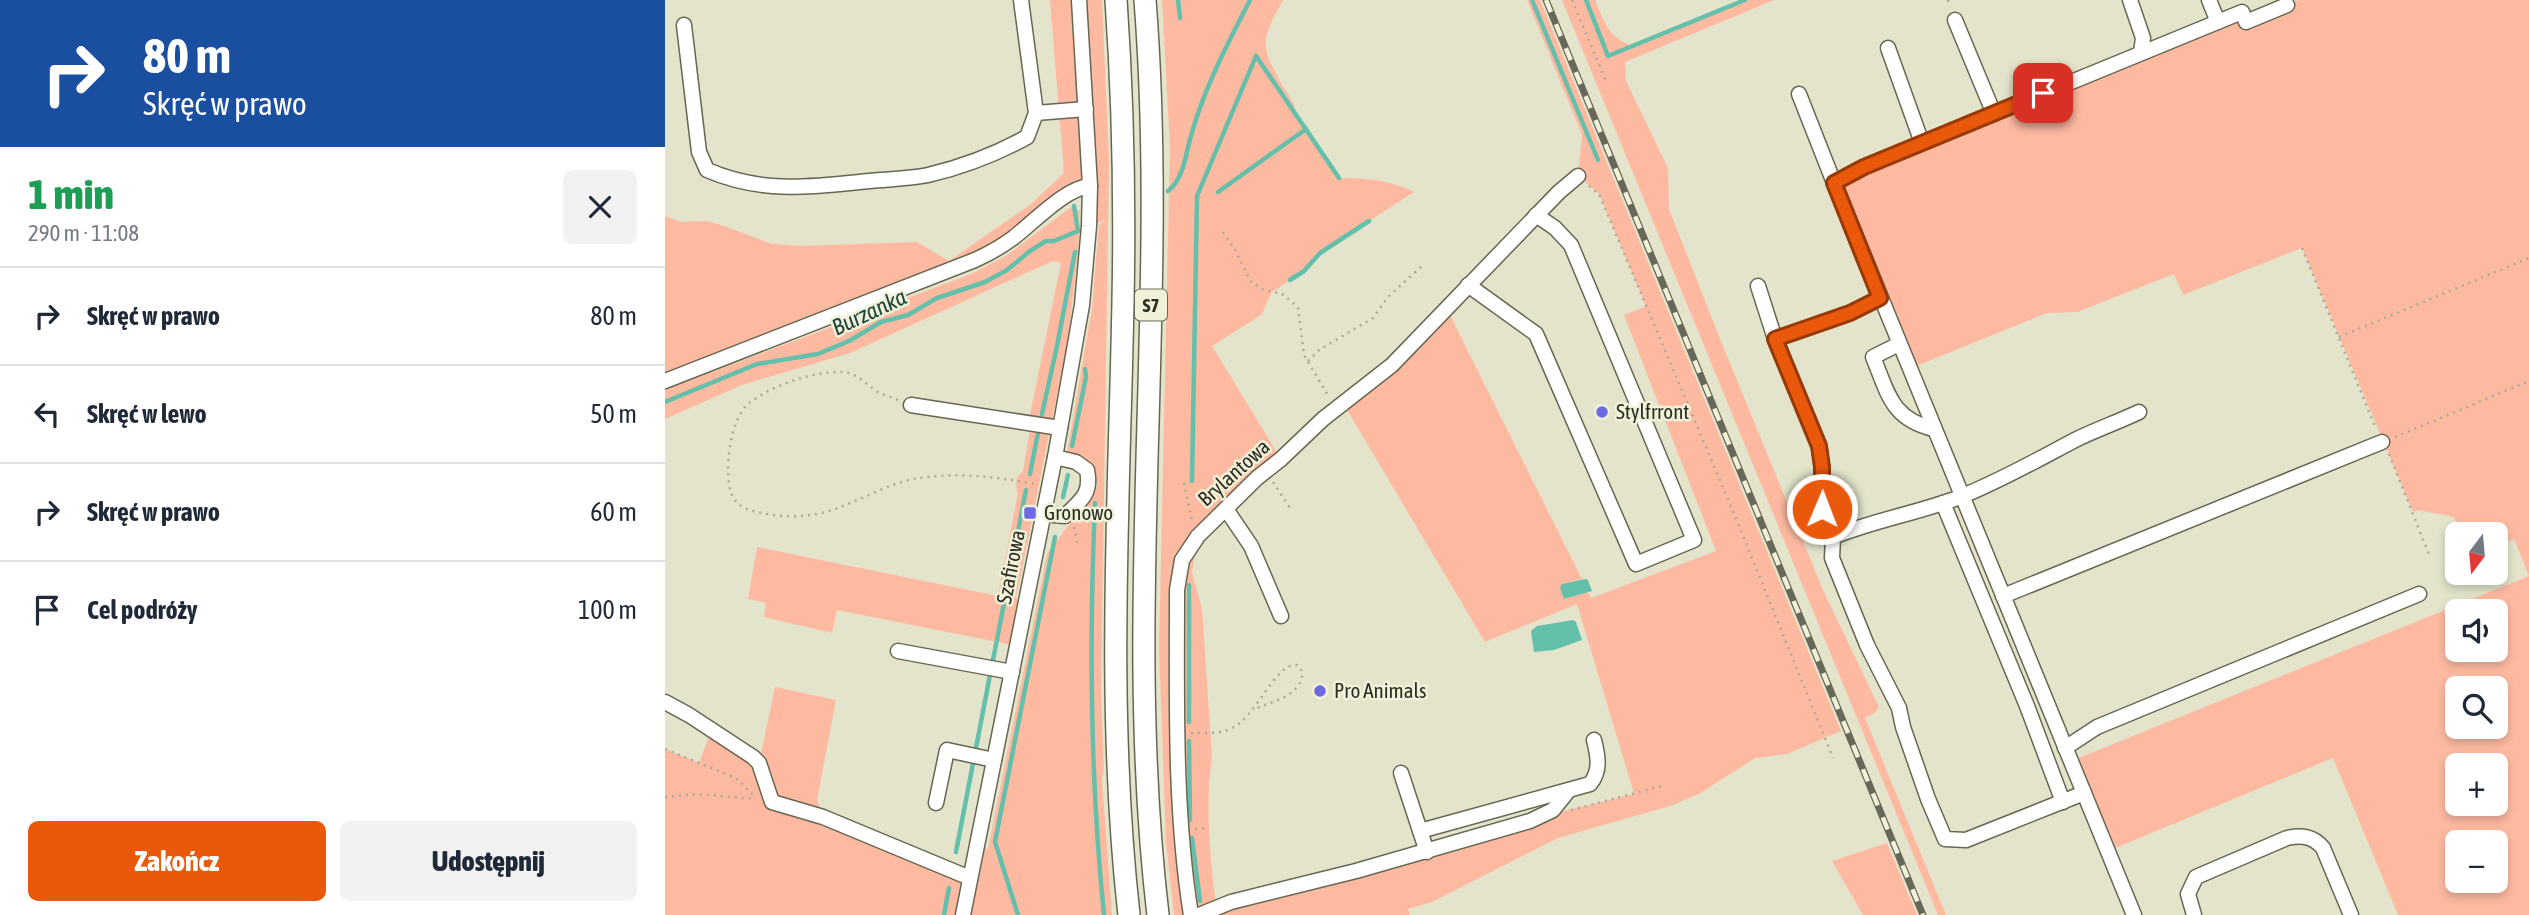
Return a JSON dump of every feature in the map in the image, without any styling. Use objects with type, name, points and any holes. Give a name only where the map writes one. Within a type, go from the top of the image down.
[{"type":"highway","name":"S7","points":[[1116,0],[1124,211],[1115,610],[1115,735],[1122,853],[1129,915]]},
{"type":"highway","name":"S7","points":[[1145,0],[1151,128],[1152,240],[1144,733],[1151,852],[1158,915]]},
{"type":"street","points":[[684,25],[699,152],[706,170],[733,181],[776,187],[821,186],[926,176],[998,153],[1027,137],[1036,113],[1021,0]]},
{"type":"street","name":"Szafirowa","points":[[963,915],[1055,457],[1082,305],[1090,186],[1079,0]]},
{"type":"street","points":[[2130,0],[2143,38],[2141,53]]},
{"type":"street","points":[[2209,0],[2218,22]]},
{"type":"street","points":[[1834,183],[1864,167],[2242,12],[2246,22],[2287,5]]},
{"type":"street","points":[[1955,20],[1993,114]]},
{"type":"street","points":[[1888,48],[1922,143]]},
{"type":"street","points":[[1799,94],[2134,915]]},
{"type":"street","points":[[1036,113],[1086,110]]},
{"type":"street","name":"Brylantowa","points":[[1191,915],[1180,830],[1177,733],[1178,580],[1185,553],[1198,536],[1264,472],[1336,408],[1392,365],[1536,215],[1578,176]]},
{"type":"street","points":[[665,381],[975,260],[1011,239],[1066,195],[1077,188],[1090,186]]},
{"type":"street","points":[[1468,285],[1536,334],[1636,564],[1694,540],[1570,246],[1555,228],[1536,215]]},
{"type":"street","points":[[1758,286],[1775,339],[1819,446],[1823,480],[1822,509],[1833,537],[1832,558],[1872,655],[1899,708],[1928,799],[1945,839],[1966,840],[2084,793]]},
{"type":"street","points":[[1775,339],[1850,313],[1880,298]]},
{"type":"street","points":[[1899,344],[1873,357],[1897,412],[1911,422],[1934,429]]},
{"type":"street","points":[[911,405],[1060,428]]},
{"type":"street","points":[[1833,537],[1859,526],[1902,516],[1961,496],[2001,479],[2078,438],[2139,412]]},
{"type":"street","points":[[2003,596],[2382,442]]},
{"type":"street","points":[[1043,514],[1065,516],[1087,492],[1090,484],[1087,470],[1076,462],[1055,457]]},
{"type":"street","points":[[1943,503],[2027,706],[2063,802]]},
{"type":"street","points":[[1226,509],[1251,545],[1282,616]]},
{"type":"street","points":[[2065,748],[2109,722],[2419,594]]},
{"type":"street","points":[[898,650],[1012,672]]},
{"type":"street","points":[[665,702],[689,715],[759,763],[772,802],[823,817],[971,878]]},
{"type":"street","points":[[1420,831],[1590,784],[1595,778],[1598,756],[1594,740]]},
{"type":"street","points":[[936,803],[947,750],[994,760]]},
{"type":"street","points":[[1401,773],[1426,852]]},
{"type":"street","points":[[1199,915],[1231,902],[1426,852],[1543,816],[1559,805],[1569,790]]},
{"type":"street","points":[[2194,915],[2188,894],[2196,877],[2287,838],[2302,836],[2317,841],[2323,848],[2351,915]]},
{"type":"path","points":[[1572,0],[1606,80]]},
{"type":"path","points":[[1578,176],[1599,194],[1735,516],[1833,758]]},
{"type":"path","points":[[1223,232],[1251,282],[1262,289],[1282,294],[1294,302],[1299,314],[1304,355],[1336,408]]},
{"type":"path","points":[[2302,248],[2430,557]]},
{"type":"path","points":[[2339,337],[2529,257]]},
{"type":"path","points":[[1307,361],[1319,350],[1373,318],[1388,297],[1422,265]]},
{"type":"path","points":[[911,405],[880,393],[857,375],[844,372],[819,374],[786,383],[748,404],[742,411],[729,452],[728,484],[733,496],[738,504],[747,509],[783,516],[834,510],[895,484],[938,476],[963,474],[1049,487]]},
{"type":"path","points":[[2382,442],[2529,381]]},
{"type":"path","points":[[1264,472],[1292,512]]},
{"type":"path","points":[[1184,483],[1198,536]]},
{"type":"path","points":[[1065,516],[1076,530],[1079,546]]},
{"type":"path","points":[[1177,733],[1225,731],[1242,722],[1280,671],[1290,665],[1300,668],[1302,679],[1293,693],[1253,710]]},
{"type":"path","points":[[665,749],[736,778],[756,799]]},
{"type":"path","points":[[1543,816],[1662,786]]},
{"type":"path","points":[[665,797],[697,794],[772,802]]},
{"type":"shaded area","points":[[1050,0],[1102,0],[1109,162],[1101,692],[1104,768],[1102,780],[1112,915],[665,915],[665,749],[699,763],[711,731],[759,763],[775,687],[836,700],[817,800],[823,817],[970,878],[977,847],[988,849],[1047,554],[1097,487],[1095,473],[1090,464],[1067,452],[1092,308],[1099,225],[1106,220],[1089,226],[1090,186],[1011,239],[665,381],[665,216],[681,222],[707,221],[772,244],[800,246],[917,242],[949,261],[1031,204],[1064,173]]},
{"type":"shaded area","points":[[1162,0],[1283,0],[1267,34],[1267,52],[1297,116],[1339,178],[1377,180],[1414,192],[1320,253],[1304,271],[1272,292],[1261,315],[1212,346],[1281,459],[1198,536],[1192,572],[1202,609],[1212,756],[1209,831],[1216,906],[1543,816],[1634,794],[1577,604],[1485,642],[1343,403],[1446,307],[1582,579],[1562,584],[1564,599],[1588,592],[1591,598],[1716,551],[1624,315],[1646,306],[1599,194],[1578,176],[1582,135],[1527,0],[1540,0],[1841,731],[1787,754],[1755,758],[1699,794],[1670,806],[1558,838],[1432,902],[1408,909],[1410,915],[1174,915],[1166,842],[1159,649],[1170,148]]},
{"type":"shaded area","points":[[1562,0],[1595,0],[1612,33],[1632,46],[1745,0],[1774,0],[1625,62],[1626,81],[1668,168],[1669,209],[1721,341],[1823,590],[1879,707],[1875,713],[1865,718],[1946,915],[1938,915]]},
{"type":"shaded area","points":[[2299,0],[2529,0],[2529,576],[2514,539],[2508,541],[2508,522],[2456,522],[2454,517],[2418,510],[2413,512],[2302,248],[2183,295],[2174,274],[2077,312],[2047,313],[1909,369],[1834,183],[2242,12],[2246,22]]},
{"type":"shaded area","points":[[1071,207],[1080,211],[1068,340],[1016,599],[1026,602],[1017,646],[837,610],[832,633],[764,617],[766,603],[748,599],[757,547],[998,596],[1018,493],[1016,481],[1023,471],[1030,430],[1027,429],[1061,263],[1053,261],[850,353],[742,385],[665,419],[665,390],[971,274],[1006,256]]},
{"type":"shaded area","points":[[2529,576],[2529,915],[2398,915],[2333,758],[2108,851],[2071,761],[2445,610],[2445,662],[2508,662],[2508,599],[2472,599]]},
{"type":"shaded area","points":[[1887,843],[1917,915],[1863,915],[1832,861]]},
{"type":"water","points":[[1585,579],[1592,591],[1564,599],[1560,588],[1562,584]]},
{"type":"water","points":[[1573,620],[1582,640],[1554,650],[1534,652],[1531,631],[1537,626]]},
{"type":"waterway","points":[[1178,0],[1180,18]]},
{"type":"waterway","name":"Burzanka","points":[[1168,191],[1180,175],[1194,124],[1208,88],[1250,0]]},
{"type":"waterway","points":[[1532,0],[1598,160]]},
{"type":"waterway","points":[[1586,0],[1608,56],[1745,0]]},
{"type":"waterway","points":[[1256,56],[1339,178]]},
{"type":"waterway","points":[[1192,481],[1197,196],[1256,56]]},
{"type":"waterway","points":[[1218,192],[1306,129]]},
{"type":"waterway","name":"Burzanka","points":[[665,402],[757,364],[818,354],[849,341],[881,322],[908,315],[937,298],[985,282],[1007,270],[1046,241],[1054,241],[1078,231],[1074,206]]},
{"type":"waterway","points":[[1290,280],[1304,271],[1320,253],[1369,221]]},
{"type":"waterway","points":[[1042,414],[1075,252]]},
{"type":"waterway","points":[[1072,446],[1086,377],[1085,369]]},
{"type":"waterway","points":[[1030,474],[1038,433]]},
{"type":"waterway","points":[[1063,497],[1068,475]]},
{"type":"waterway","points":[[993,660],[1026,490]]},
{"type":"waterway","points":[[1095,503],[1092,709],[1104,915]]},
{"type":"waterway","points":[[1018,915],[995,842],[1055,537]]},
{"type":"waterway","points":[[1189,585],[1189,722]]},
{"type":"waterway","points":[[956,852],[990,675]]},
{"type":"waterway","points":[[1189,741],[1190,820]]},
{"type":"waterway","points":[[1192,838],[1200,901]]},
{"type":"waterway","points":[[944,915],[949,888]]},
{"type":"railway","points":[[1546,0],[1923,915]]},
{"type":"place","name":"Stylfrront","points":[[1602,412]]},
{"type":"place","name":"Gronowo","points":[[1030,513]]},
{"type":"place","name":"Pro Animals","points":[[1320,691]]},
{"type":"route","points":[[1822,509],[1819,446],[1775,339],[1850,313],[1880,298],[1834,183],[1864,167],[2043,93]]}]
